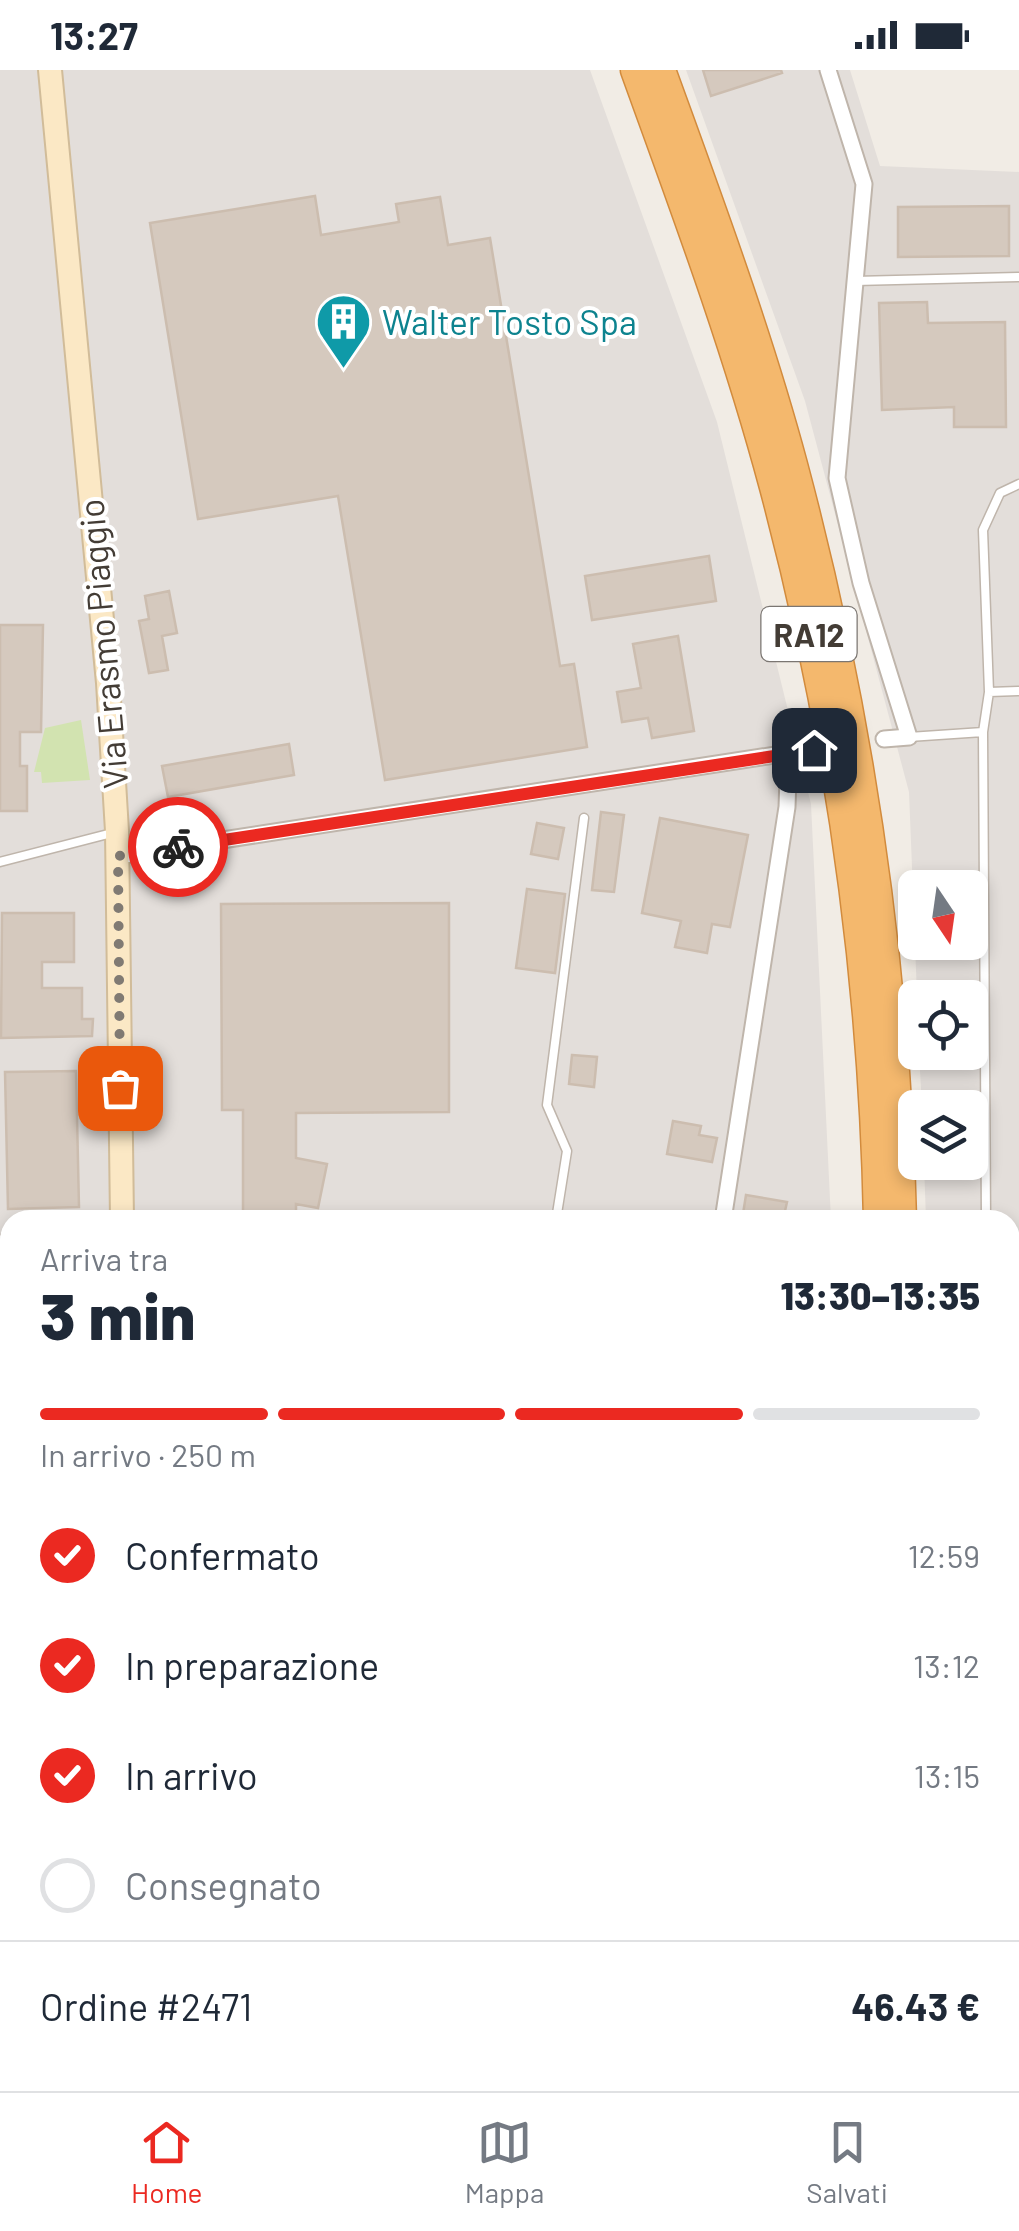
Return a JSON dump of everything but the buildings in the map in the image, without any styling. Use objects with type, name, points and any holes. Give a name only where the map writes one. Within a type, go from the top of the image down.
[{"type":"highway","name":"RA12","points":[[636,70],[739,368],[803,606],[849,850],[874,1100],[878,1210]]},
{"type":"highway","name":"RA12","points":[[662,70],[773,396],[830,620],[871,838],[883,928],[898,1095],[902,1210]]},
{"type":"street","name":"Via Erasmo Piaggio","points":[[50,70],[108,683],[118,856],[122,1210]]},
{"type":"street","points":[[828,70],[864,184],[837,478],[861,583],[909,737],[884,740]]},
{"type":"street","points":[[118,856],[814,750]]},
{"type":"street","points":[[725,1210],[787,808],[788,778],[783,754]]},
{"type":"lane","points":[[855,281],[1019,277]]},
{"type":"lane","points":[[986,1210],[984,732],[989,692],[983,530],[1000,494],[1019,484]]},
{"type":"lane","points":[[989,692],[1019,692]]},
{"type":"lane","points":[[909,737],[984,732]]},
{"type":"lane","points":[[558,1210],[567,1150],[548,1106],[584,818]]},
{"type":"lane","points":[[0,862],[117,831]]},
{"type":"shaded area","points":[[0,70],[590,70],[717,422],[811,804],[831,1210],[0,1210]]},
{"type":"shaded area","points":[[686,70],[850,70],[880,166],[1019,172],[1019,1210],[926,1210],[925,1180],[988,1180],[988,1090],[921,1090],[920,1070],[988,1070],[988,980],[916,980],[916,960],[988,960],[988,870],[912,870],[909,792],[805,401]]},
{"type":"green space","points":[[81,720],[90,780],[42,783],[41,772],[34,772],[45,728]]},
{"type":"way so far","points":[[120,1088],[118,856],[178,847]]},
{"type":"place","name":"Walter Tosto Spa","points":[[343,370]]},
{"type":"route","points":[[178,847],[814,750]]}]
